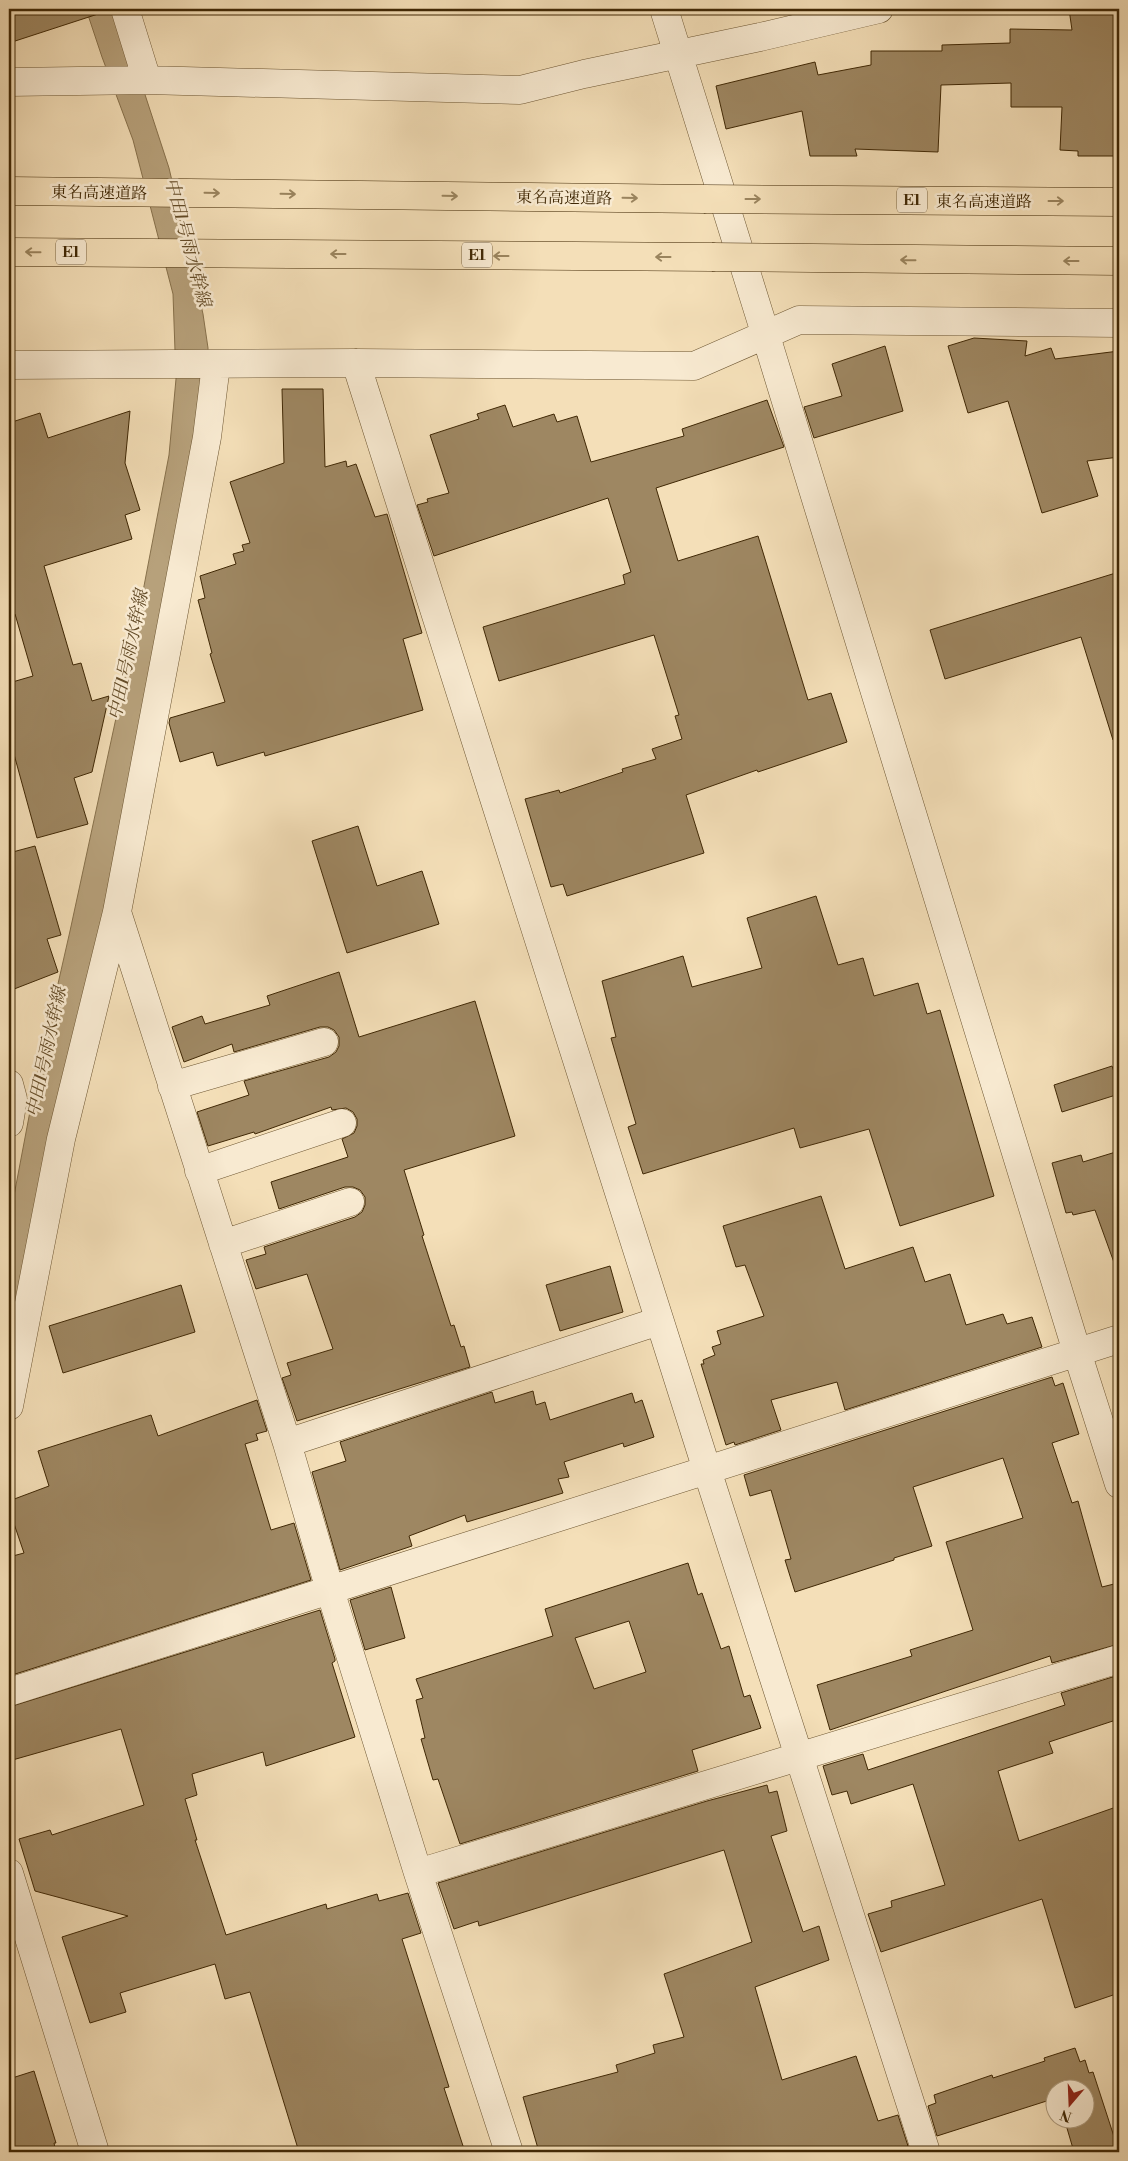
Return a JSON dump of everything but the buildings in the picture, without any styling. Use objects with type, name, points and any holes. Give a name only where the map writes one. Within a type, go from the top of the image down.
[{"type":"highway","name":"東名高速道路","points":[[9,191],[1119,202]]},
{"type":"highway","name":"E1","points":[[9,252],[1119,262]]},
{"type":"street","points":[[125,9],[146,80]]},
{"type":"street","points":[[664,9],[1119,1484]]},
{"type":"street","points":[[9,82],[146,80],[520,90],[584,74],[760,37],[843,12],[879,9]]},
{"type":"street","points":[[9,365],[214,365],[356,362],[694,366],[766,336],[798,320],[1119,323]]},
{"type":"street","points":[[356,362],[707,1470],[926,2152]]},
{"type":"street","points":[[9,1406],[61,1139],[117,912],[207,437],[214,365]]},
{"type":"street","points":[[117,912],[287,1444],[330,1590],[418,1873],[508,2152]]},
{"type":"street","points":[[172,1086],[324,1042]]},
{"type":"street","points":[[9,1084],[13,1099],[9,1123]]},
{"type":"street","points":[[199,1170],[342,1123]]},
{"type":"street","points":[[223,1244],[350,1202]]},
{"type":"street","points":[[287,1444],[660,1321]]},
{"type":"street","points":[[9,1692],[1119,1338]]},
{"type":"street","points":[[418,1873],[1119,1659]]},
{"type":"street","points":[[9,1874],[95,2152]]},
{"type":"water","name":"中田1号雨水幹線","points":[[86,9],[117,9],[169,168],[203,314],[208,348],[208,380],[168,615],[9,1365],[9,1222],[35,1085],[140,607],[169,455],[176,379],[173,294],[133,140]]}]
